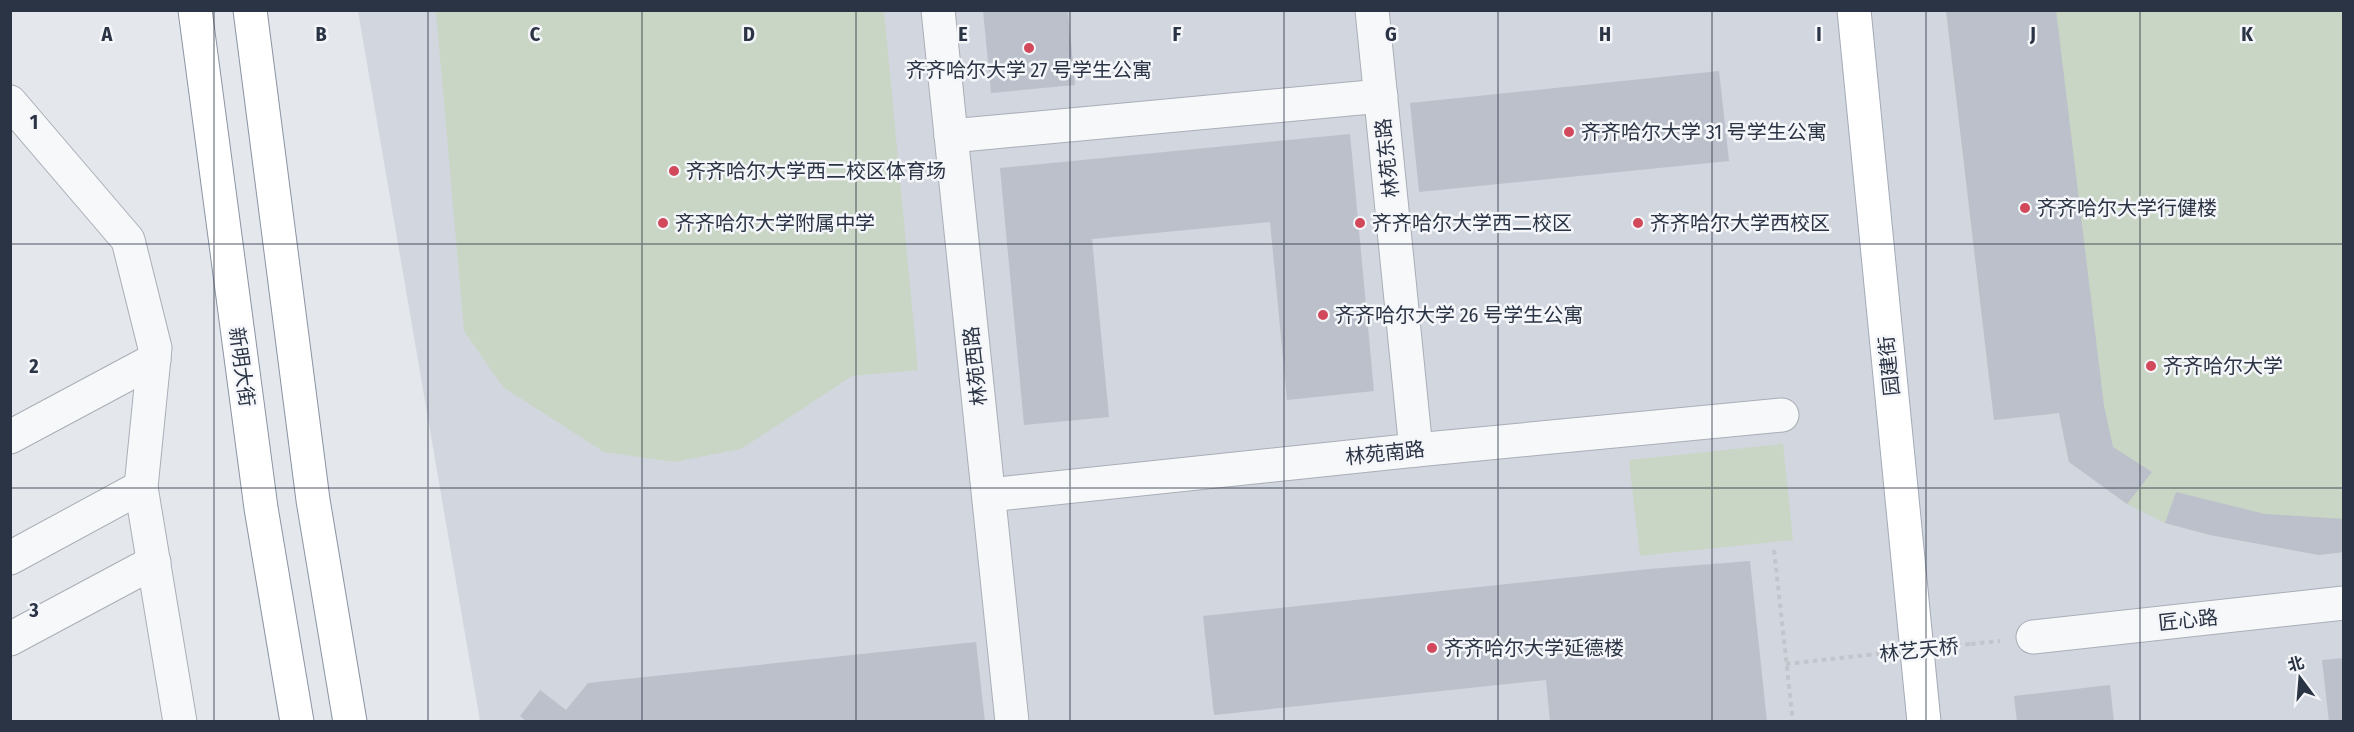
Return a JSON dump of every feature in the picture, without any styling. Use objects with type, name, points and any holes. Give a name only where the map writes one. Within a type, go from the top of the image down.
[{"type":"main road","name":"新明大街","points":[[195,10],[261,508],[297,722]]},
{"type":"main road","points":[[250,10],[313,500],[350,722]]},
{"type":"main road","name":"园建街","points":[[1854,10],[1924,722]]},
{"type":"street","name":"林苑西路","points":[[938,10],[1012,722]]},
{"type":"street","name":"林苑东路","points":[[1372,10],[1416,450]]},
{"type":"street","points":[[951,136],[1381,96]]},
{"type":"street","points":[[10,102],[128,240],[155,348],[141,487],[180,722]]},
{"type":"street","points":[[10,437],[153,360]]},
{"type":"street","name":"林苑南路","points":[[988,495],[1416,450],[1782,415]]},
{"type":"street","points":[[10,558],[141,487]]},
{"type":"street","points":[[10,639],[153,562]]},
{"type":"street","name":"匠心路","points":[[2032,637],[2343,603]]},
{"type":"path","points":[[1774,550],[1793,722]]},
{"type":"path","name":"林艺天桥","points":[[1786,664],[1971,644]]},
{"type":"shaded area","name":"齐齐哈尔大学西校区","points":[[358,11],[2343,11],[2343,721],[480,721]]},
{"type":"green space","name":"齐齐哈尔大学西二校区体育场","points":[[436,11],[884,11],[918,370],[852,376],[741,449],[674,462],[604,452],[503,387],[464,331]]},
{"type":"green space","name":"齐齐哈尔大学","points":[[1946,11],[2343,11],[2343,552],[2319,555],[2210,535],[2165,523],[2127,504],[2069,462],[2059,413],[1994,420]]},
{"type":"green space","points":[[1783,444],[1793,540],[1640,556],[1629,460]]},
{"type":"building","name":"齐齐哈尔大学 27 号学生公寓","points":[[983,10],[1068,10],[1075,85],[991,93]]},
{"type":"building","name":"齐齐哈尔大学行健楼","points":[[1946,10],[2056,10],[2104,406],[2113,447],[2152,472],[2127,504],[2069,462],[2059,413],[1994,420]]},
{"type":"building","name":"齐齐哈尔大学 31 号学生公寓","points":[[1719,71],[1729,161],[1419,192],[1410,103]]},
{"type":"building","name":"齐齐哈尔大学 26 号学生公寓","points":[[1350,134],[1374,391],[1287,400],[1270,222],[1092,239],[1109,417],[1024,425],[1000,168]]},
{"type":"building","points":[[2176,492],[2265,514],[2344,519],[2344,552],[2319,555],[2210,535],[2165,523]]},
{"type":"building","name":"齐齐哈尔大学延德楼","points":[[1750,561],[1767,722],[1550,722],[1546,680],[1214,715],[1203,616],[1649,569]]},
{"type":"building","points":[[976,642],[985,722],[527,722],[520,716],[540,690],[566,710],[588,683]]},
{"type":"building","points":[[2344,658],[2344,722],[2329,722],[2322,660]]},
{"type":"building","points":[[2110,685],[2114,722],[2017,722],[2014,696]]},
{"type":"place","name":"齐齐哈尔大学 27 号学生公寓","points":[[1029,48]]},
{"type":"place","name":"齐齐哈尔大学 31 号学生公寓","points":[[1569,132]]},
{"type":"place","name":"齐齐哈尔大学西二校区体育场","points":[[674,171]]},
{"type":"place","name":"齐齐哈尔大学行健楼","points":[[2025,208]]},
{"type":"place","name":"齐齐哈尔大学附属中学","points":[[663,223]]},
{"type":"place","name":"齐齐哈尔大学西二校区","points":[[1360,223]]},
{"type":"place","name":"齐齐哈尔大学西校区","points":[[1638,223]]},
{"type":"place","name":"齐齐哈尔大学 26 号学生公寓","points":[[1323,315]]},
{"type":"place","name":"齐齐哈尔大学","points":[[2151,366]]},
{"type":"place","name":"齐齐哈尔大学延德楼","points":[[1432,648]]}]
